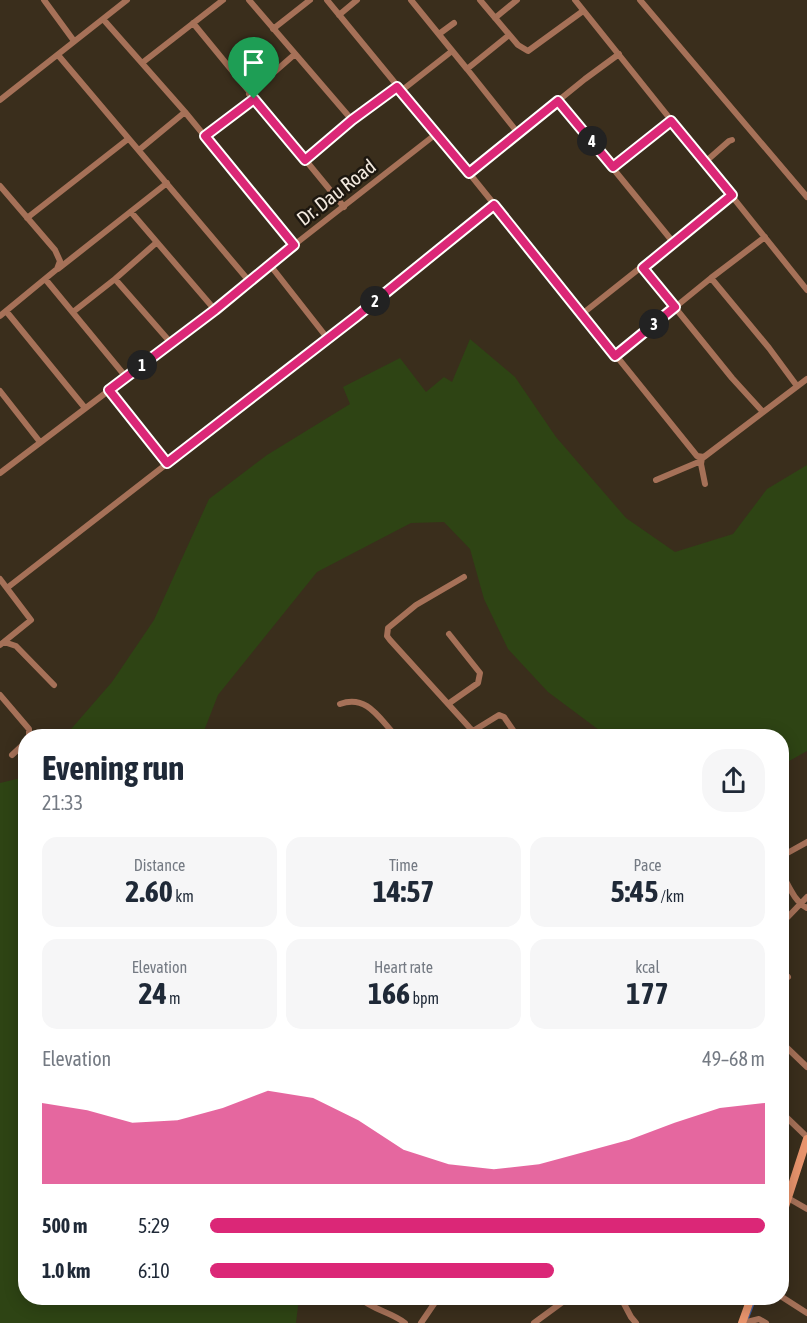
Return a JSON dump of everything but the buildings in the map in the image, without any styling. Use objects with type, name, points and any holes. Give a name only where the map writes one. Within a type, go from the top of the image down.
[{"type":"main road","points":[[789,1194],[807,1138]]},
{"type":"main road","points":[[743,1323],[749,1305]]},
{"type":"street","points":[[44,0],[74,41]]},
{"type":"street","points":[[1,96],[58,55],[127,0]]},
{"type":"street","points":[[142,63],[223,0]]},
{"type":"street","points":[[249,0],[352,120]]},
{"type":"street","points":[[273,29],[310,0]]},
{"type":"street","points":[[327,0],[615,356],[697,456],[702,459]]},
{"type":"street","points":[[339,15],[357,0]]},
{"type":"street","points":[[411,0],[518,133]]},
{"type":"street","points":[[480,0],[524,50],[531,50],[584,11]]},
{"type":"street","points":[[495,18],[517,0]]},
{"type":"street","points":[[574,0],[807,290]]},
{"type":"street","points":[[640,0],[807,197]]},
{"type":"street","points":[[103,19],[185,112],[294,245]]},
{"type":"street","points":[[193,23],[344,207]]},
{"type":"street","points":[[439,34],[454,23]]},
{"type":"street","points":[[467,69],[509,35]]},
{"type":"street","points":[[305,160],[352,120],[452,51]]},
{"type":"street","points":[[205,136],[252,96],[294,54]]},
{"type":"street","points":[[469,173],[619,54]]},
{"type":"street","points":[[58,55],[249,281]]},
{"type":"street","points":[[558,101],[673,242]]},
{"type":"street","points":[[139,150],[185,112]]},
{"type":"street","points":[[613,167],[671,121]]},
{"type":"street","name":"Dr. Dau Road","points":[[0,473],[215,310],[436,134]]},
{"type":"street","points":[[27,218],[128,139]]},
{"type":"street","points":[[704,163],[732,140]]},
{"type":"street","points":[[85,408],[3,313],[166,183]]},
{"type":"street","points":[[0,186],[58,255],[60,261],[57,270]]},
{"type":"street","points":[[582,314],[643,268],[732,195]]},
{"type":"street","points":[[7,588],[328,339],[494,205]]},
{"type":"street","points":[[131,213],[215,310]]},
{"type":"street","points":[[615,356],[765,237]]},
{"type":"street","points":[[73,312],[156,243]]},
{"type":"street","points":[[270,265],[328,339]]},
{"type":"street","points":[[643,268],[732,378],[763,412]]},
{"type":"street","points":[[711,278],[797,386]]},
{"type":"street","points":[[115,279],[171,343]]},
{"type":"street","points":[[46,280],[126,377]]},
{"type":"street","points":[[656,480],[702,459],[807,379]]},
{"type":"street","points":[[109,390],[167,463]]},
{"type":"street","points":[[0,391],[3,401],[40,442]]},
{"type":"street","points":[[702,459],[705,484]]},
{"type":"street","points":[[464,577],[416,605],[387,631],[390,640],[469,729]]},
{"type":"street","points":[[0,579],[31,620],[2,644]]},
{"type":"street","points":[[448,704],[478,683],[480,678],[480,673],[449,634]]},
{"type":"street","points":[[2,644],[16,646],[54,685]]},
{"type":"street","points":[[0,695],[29,729]]},
{"type":"street","points":[[340,704],[352,702],[365,704],[387,729]]},
{"type":"street","points":[[480,729],[499,715],[504,717],[512,729]]},
{"type":"street","points":[[12,755],[18,749]]},
{"type":"street","points":[[789,852],[807,842]]},
{"type":"street","points":[[789,887],[804,906]]},
{"type":"street","points":[[789,918],[804,906],[807,897]]},
{"type":"street","points":[[789,1050],[807,1067]]},
{"type":"street","points":[[789,1120],[807,1138]]},
{"type":"street","points":[[789,1198],[807,1209]]},
{"type":"street","points":[[789,1301],[807,1313]]},
{"type":"street","points":[[370,1305],[405,1323]]},
{"type":"street","points":[[421,1323],[433,1305]]},
{"type":"street","points":[[534,1323],[558,1305]]},
{"type":"street","points":[[624,1305],[636,1323]]},
{"type":"street","points":[[743,1323],[759,1319],[766,1323]]},
{"type":"green space","points":[[470,339],[515,377],[556,437],[626,518],[675,552],[733,534],[767,489],[807,465],[807,751],[789,761],[789,729],[598,729],[548,692],[508,649],[484,599],[470,549],[444,522],[411,523],[317,572],[218,695],[205,729],[71,729],[112,682],[154,620],[209,499],[267,455],[350,404],[343,387],[400,358],[426,392],[444,377],[452,382]]},
{"type":"green space","points":[[18,779],[18,1305],[298,1305],[296,1323],[0,1323],[0,783]]},
{"type":"waterway","points":[[748,1319],[753,1305]]},
{"type":"route","points":[[397,87],[469,173],[558,101],[613,167],[671,121],[732,195],[643,268],[675,307],[615,356],[494,205],[357,316],[167,463],[109,390],[215,310],[294,245],[205,136],[254,99],[305,160],[352,120],[397,87]]}]
